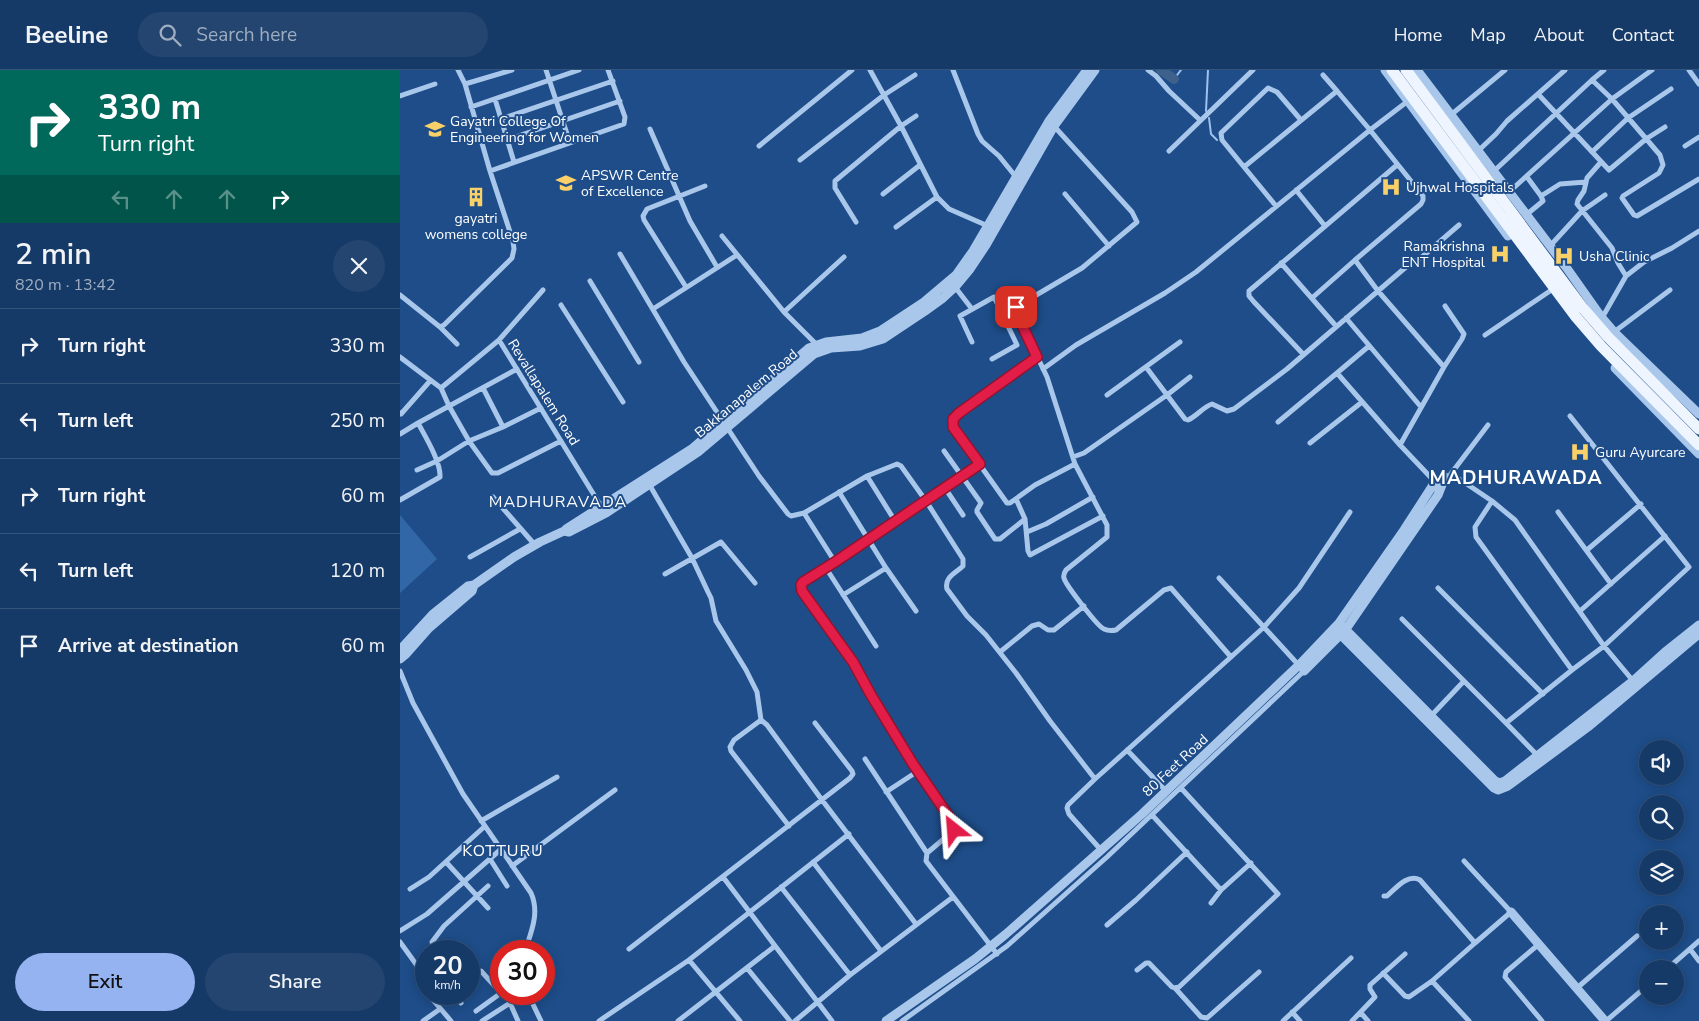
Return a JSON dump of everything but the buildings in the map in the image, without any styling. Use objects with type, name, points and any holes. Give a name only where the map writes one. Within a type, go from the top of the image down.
[{"type":"main road","points":[[1392,70],[1576,317],[1633,379],[1699,445]]},
{"type":"main road","points":[[1406,70],[1582,307],[1608,337],[1699,429]]},
{"type":"street","points":[[465,84],[512,70]]},
{"type":"street","points":[[546,70],[570,143]]},
{"type":"street","points":[[471,106],[579,70]]},
{"type":"street","points":[[490,171],[624,124],[626,117],[608,70]]},
{"type":"street","points":[[759,146],[852,70]]},
{"type":"street","points":[[870,70],[937,197],[949,209],[988,226]]},
{"type":"street","points":[[954,70],[978,134],[1016,177]]},
{"type":"street","points":[[604,510],[726,424],[800,354],[816,344],[870,336],[906,315],[939,291],[956,275],[974,251],[1016,177],[1087,70]]},
{"type":"street","name":"Bakkanapalem Road","points":[[400,650],[433,614],[468,586],[474,585],[535,545],[564,531],[569,532],[649,484],[710,443],[726,424],[814,354],[831,348],[860,346],[883,339],[925,311],[955,287],[986,246],[1052,124],[1095,70]]},
{"type":"street","points":[[1148,70],[1200,120]]},
{"type":"street","points":[[1385,70],[1582,332],[1699,454]]},
{"type":"street","points":[[1417,70],[1452,114],[1602,318],[1614,332],[1699,414]]},
{"type":"street","points":[[1452,114],[1505,70]]},
{"type":"street","points":[[1478,151],[1508,121],[1565,70]]},
{"type":"street","points":[[1494,171],[1604,70]]},
{"type":"street","points":[[1509,192],[1612,99],[1652,70]]},
{"type":"street","points":[[1690,70],[1699,84]]},
{"type":"street","points":[[1169,150],[1250,71]]},
{"type":"street","points":[[440,327],[512,258],[514,249],[460,72]]},
{"type":"street","points":[[1312,298],[1421,204],[1423,200],[1398,164],[1323,75]]},
{"type":"street","points":[[800,160],[884,95],[915,76]]},
{"type":"street","points":[[501,119],[613,80]]},
{"type":"street","points":[[1592,80],[1612,99],[1660,155],[1663,165],[1659,173],[1622,198],[1634,215],[1638,216],[1699,179]]},
{"type":"street","points":[[400,96],[435,84]]},
{"type":"street","points":[[1276,206],[1222,140],[1221,133],[1268,88],[1277,92],[1301,120]]},
{"type":"street","points":[[1592,152],[1628,118],[1671,88]]},
{"type":"street","points":[[1244,167],[1336,91]]},
{"type":"street","points":[[1538,94],[1608,170],[1666,126]]},
{"type":"street","points":[[495,99],[514,162]]},
{"type":"street","points":[[507,140],[620,101]]},
{"type":"street","points":[[1043,369],[1076,345],[1165,293],[1196,272],[1408,101]]},
{"type":"street","points":[[856,222],[835,188],[835,181],[901,126],[916,116]]},
{"type":"street","points":[[1052,124],[1136,218],[1137,222],[1082,268],[1016,307],[1016,312],[1043,369],[1075,464],[1107,524],[1107,537],[1066,570],[1064,574],[1065,581],[1101,628],[1111,631],[1116,630],[1164,590],[1170,588],[1232,657]]},
{"type":"street","points":[[650,129],[690,221],[717,267]]},
{"type":"street","points":[[1685,146],[1699,137]]},
{"type":"street","points":[[883,194],[919,162]]},
{"type":"street","points":[[1600,163],[1589,174],[1584,191],[1577,202],[1612,248],[1626,276]]},
{"type":"street","points":[[1303,354],[1249,296],[1249,291],[1398,164]]},
{"type":"street","points":[[1526,176],[1543,199],[1542,203],[1526,215]]},
{"type":"street","points":[[1541,196],[1560,184],[1586,182]]},
{"type":"street","points":[[686,287],[643,216],[647,209],[705,186]]},
{"type":"street","points":[[1296,190],[1325,226]]},
{"type":"street","points":[[1065,194],[1108,246]]},
{"type":"street","points":[[1550,247],[1582,211],[1605,194]]},
{"type":"street","points":[[896,227],[937,197]]},
{"type":"street","points":[[1146,367],[1185,419],[1188,420],[1195,417],[1208,405],[1212,404],[1228,411],[1234,409],[1287,369],[1406,267],[1427,253],[1459,225]]},
{"type":"street","points":[[1602,318],[1626,276],[1644,262],[1672,248],[1699,231]]},
{"type":"street","points":[[722,236],[784,312],[816,344]]},
{"type":"street","points":[[620,254],[684,362],[785,512],[791,516],[804,513],[867,476],[897,464],[901,466],[926,501],[964,563],[961,568],[948,578],[947,589],[967,616],[1000,652],[1095,779]]},
{"type":"street","points":[[653,309],[737,254]]},
{"type":"street","points":[[784,312],[844,257]]},
{"type":"street","points":[[1355,260],[1378,292],[1444,368]]},
{"type":"street","points":[[1281,263],[1336,326]]},
{"type":"street","points":[[590,281],[639,362]]},
{"type":"street","points":[[955,287],[972,310]]},
{"type":"street","points":[[499,340],[543,290]]},
{"type":"street","points":[[1614,332],[1670,290]]},
{"type":"street","points":[[1485,335],[1550,291]]},
{"type":"street","points":[[400,295],[458,344]]},
{"type":"street","points":[[972,342],[960,316],[994,298],[1016,345],[992,359]]},
{"type":"street","points":[[561,305],[623,402]]},
{"type":"street","points":[[1400,446],[1464,334],[1445,306]]},
{"type":"street","points":[[1346,318],[1421,407]]},
{"type":"street","name":"Revallapalem Road","points":[[441,388],[499,340],[604,510]]},
{"type":"street","points":[[1107,395],[1180,342]]},
{"type":"street","points":[[1278,422],[1369,346]]},
{"type":"street","points":[[400,357],[441,388],[469,441],[492,473],[498,474],[561,441]]},
{"type":"street","points":[[1037,357],[959,413],[953,419],[953,427],[1007,503],[1016,499],[1035,485],[1075,464]]},
{"type":"street","points":[[400,434],[517,369]]},
{"type":"street","points":[[1337,373],[1400,446],[1438,485]]},
{"type":"street","points":[[1074,457],[1084,453],[1190,377]]},
{"type":"street","points":[[401,414],[430,381]]},
{"type":"street","points":[[483,388],[503,427]]},
{"type":"street","points":[[1310,443],[1362,402]]},
{"type":"street","points":[[417,470],[437,461],[469,441],[542,408]]},
{"type":"street","points":[[1506,723],[1604,646],[1689,567],[1570,416]]},
{"type":"street","points":[[400,500],[441,474],[437,461],[418,423]]},
{"type":"street","points":[[1488,424],[1404,530],[1340,629],[1429,718],[1494,788],[1498,790],[1504,789],[1540,759],[1588,727],[1635,684],[1665,652],[1699,625]]},
{"type":"street","points":[[944,451],[981,503],[977,512],[995,539],[1000,538],[1025,519]]},
{"type":"street","points":[[980,464],[801,585],[802,591],[853,662],[871,695],[955,827],[952,832],[927,853],[925,858],[994,950]]},
{"type":"street","points":[[1448,475],[1492,501],[1515,520],[1604,646],[1635,684]]},
{"type":"street","points":[[867,476],[895,521]]},
{"type":"street","points":[[649,484],[692,558],[711,598],[716,621],[758,692],[761,720],[767,725],[916,924]]},
{"type":"street","points":[[945,488],[963,515]]},
{"type":"street","points":[[839,492],[867,540],[916,612]]},
{"type":"street","points":[[493,497],[535,545]]},
{"type":"street","points":[[1027,532],[1046,524],[1093,497]]},
{"type":"street","points":[[1016,499],[1025,519],[1030,555],[1103,516]]},
{"type":"street","points":[[1492,501],[1475,527],[1476,537],[1572,670]]},
{"type":"street","points":[[1587,550],[1641,504]]},
{"type":"street","points":[[1101,851],[1066,808],[1095,779],[1264,627],[1298,588],[1350,512]]},
{"type":"street","points":[[1558,512],[1611,584]]},
{"type":"street","points":[[804,513],[835,562]]},
{"type":"street","points":[[470,557],[520,529]]},
{"type":"street","points":[[1580,611],[1665,536]]},
{"type":"street","points":[[666,574],[721,542],[755,583]]},
{"type":"street","points":[[826,568],[876,646]]},
{"type":"street","points":[[843,595],[886,568]]},
{"type":"street","points":[[902,1021],[994,950],[1107,857],[1181,788],[1301,668],[1219,578]]},
{"type":"street","points":[[400,659],[429,628],[472,591],[474,585]]},
{"type":"street","points":[[1438,588],[1543,694]]},
{"type":"street","points":[[1000,652],[1032,626],[1039,624],[1048,630],[1054,630],[1084,606]]},
{"type":"street","points":[[1402,619],[1540,759]]},
{"type":"street","name":"80 Feet Road","points":[[886,1021],[994,950],[1301,668],[1340,629]]},
{"type":"street","points":[[1635,684],[1699,634]]},
{"type":"street","points":[[400,670],[413,703],[450,772],[484,827],[534,901],[536,911],[528,940]]},
{"type":"street","points":[[1429,718],[1464,681]]},
{"type":"street","points":[[761,720],[734,740],[730,747],[731,751],[789,826]]},
{"type":"street","points":[[629,949],[850,778],[853,774],[815,723]]},
{"type":"street","points":[[1127,750],[1166,792]]},
{"type":"street","points":[[865,759],[927,853]]},
{"type":"street","points":[[886,792],[918,771]]},
{"type":"street","points":[[481,821],[557,777]]},
{"type":"street","points":[[1174,988],[1183,985],[1278,894],[1181,788]]},
{"type":"street","points":[[512,866],[614,790]]},
{"type":"street","points":[[1152,815],[1221,890]]},
{"type":"street","points":[[410,889],[424,881],[484,827]]},
{"type":"street","points":[[599,1021],[689,960],[849,834]]},
{"type":"street","points":[[400,931],[427,914],[500,850]]},
{"type":"street","points":[[1106,925],[1136,900],[1187,852]]},
{"type":"street","points":[[490,859],[507,886]]},
{"type":"street","points":[[1464,861],[1606,1021],[1639,993]]},
{"type":"street","points":[[446,862],[488,908]]},
{"type":"street","points":[[813,862],[881,951]]},
{"type":"street","points":[[1211,902],[1221,890],[1251,863]]},
{"type":"street","points":[[723,877],[832,1021]]},
{"type":"street","points":[[1384,896],[1387,896],[1409,878],[1420,880],[1476,943]]},
{"type":"street","points":[[433,940],[441,929],[488,886]]},
{"type":"street","points":[[781,888],[850,974]]},
{"type":"street","points":[[795,1021],[850,974],[953,897]]},
{"type":"street","points":[[1383,973],[1409,997],[1432,981],[1511,912]]},
{"type":"street","points":[[1577,988],[1637,936]]},
{"type":"street","points":[[1677,960],[1699,941]]},
{"type":"street","points":[[400,942],[415,963]]},
{"type":"street","points":[[1539,944],[1506,972],[1505,978],[1542,1021]]},
{"type":"street","points":[[678,1021],[776,946]]},
{"type":"street","points":[[1690,949],[1699,961]]},
{"type":"street","points":[[1352,1021],[1375,997],[1370,989],[1370,985],[1404,954]]},
{"type":"street","points":[[1283,1021],[1350,958]]},
{"type":"street","points":[[689,960],[740,1021]]},
{"type":"street","points":[[1137,970],[1146,963],[1149,963],[1204,1019],[1210,1016],[1258,972]]},
{"type":"street","points":[[746,968],[790,1021]]},
{"type":"street","points":[[480,971],[490,981]]},
{"type":"street","points":[[1432,981],[1469,1021]]},
{"type":"street","points":[[476,1011],[490,1001]]},
{"type":"street","points":[[437,1005],[451,1021]]},
{"type":"street","points":[[482,1021],[501,1005]]},
{"type":"street","points":[[512,1005],[518,1021]]},
{"type":"street","points":[[534,1005],[542,1021]]},
{"type":"street","points":[[422,1021],[440,1009]]},
{"type":"street","points":[[1292,1012],[1300,1021]]},
{"type":"street","points":[[1361,1013],[1368,1021]]},
{"type":"shaded area","points":[[400,515],[437,559],[400,593]]},
{"type":"waterway","points":[[1161,70],[1174,79]]},
{"type":"waterway","points":[[1174,79],[1181,70]]},
{"type":"waterway","points":[[1206,111],[1208,70]]},
{"type":"waterway","points":[[1209,118],[1211,134],[1217,140]]},
{"type":"place","name":"Gayatri College Of Engineering for Women","points":[[435,129]]},
{"type":"place","name":"APSWR Centre of Excellence","points":[[566,183]]},
{"type":"place","name":"Ujhwal Hospitals","points":[[1391,187]]},
{"type":"place","name":"gayatri womens college","points":[[476,197]]},
{"type":"place","name":"Ramakrishna ENT Hospital","points":[[1500,254]]},
{"type":"place","name":"Usha Clinic","points":[[1564,256]]},
{"type":"place","name":"Guru Ayurcare","points":[[1580,452]]},
{"type":"district","name":"MADHURAWADA","points":[[1516,477]]},
{"type":"district","name":"MADHURAVADA","points":[[558,501]]},
{"type":"district","name":"KOTTURU","points":[[503,850]]},
{"type":"route","points":[[954,830],[954,824],[913,764],[853,662],[802,591],[801,585],[980,464],[953,427],[953,419],[1037,357],[1016,312],[1016,307]]}]
